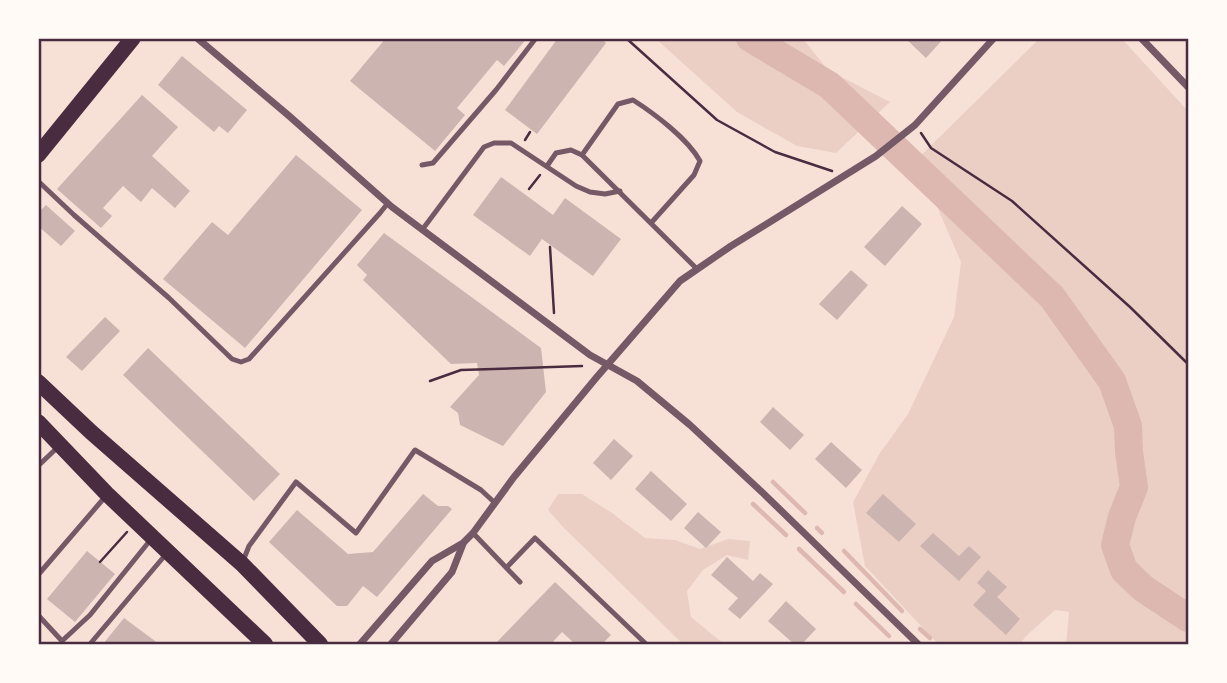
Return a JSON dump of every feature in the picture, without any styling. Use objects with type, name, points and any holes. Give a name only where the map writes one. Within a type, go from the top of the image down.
[{"type":"main road","points":[[38,155],[133,38]]},
{"type":"main road","points":[[38,382],[242,564],[320,645]]},
{"type":"main road","points":[[38,422],[167,553],[265,645]]},
{"type":"street","points":[[197,38],[422,230],[590,355],[637,381],[690,425],[918,645]]},
{"type":"street","points":[[360,645],[432,561],[463,543],[473,533],[514,477],[680,281],[876,156],[915,125],[994,38]]},
{"type":"street","points":[[1141,38],[1188,87]]},
{"type":"street","points":[[391,645],[452,572],[463,543]]},
{"type":"lane","points":[[422,165],[433,163],[496,90],[536,38]]},
{"type":"lane","points":[[582,155],[618,104],[634,100],[694,149],[700,161],[694,175],[651,223]]},
{"type":"lane","points":[[422,230],[485,147],[494,143],[511,143],[576,186],[590,192],[605,194],[620,191]]},
{"type":"lane","points":[[547,166],[556,153],[571,150],[582,155],[697,268]]},
{"type":"lane","points":[[38,181],[232,359],[241,362],[249,359],[388,203]]},
{"type":"lane","points":[[38,466],[60,445]]},
{"type":"lane","points":[[242,564],[249,546],[296,482],[356,533],[415,450],[481,490],[495,503]]},
{"type":"lane","points":[[38,575],[107,494]]},
{"type":"lane","points":[[473,533],[520,582]]},
{"type":"lane","points":[[38,615],[62,641],[90,615],[152,538]]},
{"type":"lane","points":[[508,567],[535,538],[646,645]]},
{"type":"lane","points":[[90,645],[167,553]]},
{"type":"path","points":[[626,38],[717,120],[775,152],[831,170],[839,180]]},
{"type":"path","points":[[915,125],[931,148],[1013,201],[1130,307],[1188,364]]},
{"type":"path","points":[[529,189],[547,166]]},
{"type":"path","points":[[550,247],[554,313]]},
{"type":"path","points":[[430,381],[461,370],[582,366]]},
{"type":"path","points":[[100,562],[129,530]]},
{"type":"shaded area","points":[[656,39],[803,39],[828,70],[890,102],[836,153],[797,146],[737,112]]},
{"type":"shaded area","points":[[1039,39],[1122,39],[1188,111],[1188,644],[1066,644],[1069,612],[1055,610],[1020,644],[938,644],[865,566],[853,502],[880,453],[908,414],[954,317],[961,262],[938,209],[939,205],[904,172]]},
{"type":"shaded area","points":[[558,494],[582,494],[645,538],[675,540],[700,549],[728,539],[750,541],[748,560],[727,555],[703,570],[687,591],[691,617],[724,644],[683,644],[548,510]]},
{"type":"building","points":[[386,38],[527,38],[504,66],[497,60],[457,108],[465,115],[435,151],[350,81]]},
{"type":"building","points":[[558,38],[600,38],[606,43],[537,134],[505,110]]},
{"type":"building","points":[[905,38],[944,38],[926,58]]},
{"type":"building","points":[[182,56],[247,110],[228,133],[219,126],[214,132],[158,85]]},
{"type":"building","points":[[142,95],[178,127],[152,156],[190,191],[175,208],[152,188],[141,202],[123,186],[103,208],[112,216],[101,228],[57,189]]},
{"type":"building","points":[[296,155],[362,210],[245,348],[163,279],[212,222],[228,235]]},
{"type":"building","points":[[501,177],[553,215],[565,198],[621,239],[593,276],[542,239],[530,256],[473,215]]},
{"type":"building","points":[[46,205],[75,231],[61,246],[38,226],[38,213]]},
{"type":"building","points":[[902,206],[922,224],[885,266],[864,247]]},
{"type":"building","points":[[384,233],[541,348],[546,392],[503,446],[460,425],[458,413],[450,407],[479,375],[477,363],[451,364],[363,280],[367,275],[357,265]]},
{"type":"building","points":[[851,270],[868,285],[837,320],[819,304]]},
{"type":"building","points":[[105,317],[120,331],[82,371],[66,357]]},
{"type":"building","points":[[148,348],[280,474],[254,501],[123,375]]},
{"type":"building","points":[[773,407],[804,435],[790,450],[760,422]]},
{"type":"building","points":[[614,439],[633,456],[611,480],[593,463]]},
{"type":"building","points":[[831,442],[862,470],[846,488],[815,459]]},
{"type":"building","points":[[651,471],[687,504],[671,521],[635,489]]},
{"type":"building","points":[[423,494],[438,506],[452,509],[377,597],[363,586],[347,606],[337,606],[269,542],[297,510],[348,554],[373,552]]},
{"type":"building","points":[[883,494],[916,524],[899,542],[866,513]]},
{"type":"building","points":[[698,512],[721,532],[706,548],[684,528]]},
{"type":"building","points":[[933,533],[959,556],[969,546],[981,557],[959,581],[920,546]]},
{"type":"building","points":[[87,551],[115,574],[75,622],[47,599]]},
{"type":"building","points":[[727,557],[753,581],[760,573],[773,584],[740,619],[728,609],[738,598],[711,575]]},
{"type":"building","points":[[988,570],[1007,587],[997,597],[1020,619],[1006,635],[973,605],[986,591],[977,583]]},
{"type":"building","points":[[555,582],[611,635],[602,644],[575,644],[562,632],[551,644],[495,644]]},
{"type":"building","points":[[786,601],[816,629],[802,644],[794,644],[768,621]]},
{"type":"building","points":[[124,618],[159,644],[103,644]]},
{"type":"waterway","points":[[750,38],[829,85],[1052,297],[1112,381],[1128,426],[1134,487],[1115,545],[1124,570],[1144,589],[1188,618]]},
{"type":"waterway","points":[[773,482],[805,513]]},
{"type":"waterway","points":[[753,504],[786,535]]},
{"type":"waterway","points":[[817,528],[822,533]]},
{"type":"waterway","points":[[799,549],[844,592]]},
{"type":"waterway","points":[[844,551],[902,611]]},
{"type":"waterway","points":[[856,604],[889,636]]},
{"type":"waterway","points":[[920,629],[930,638]]}]
